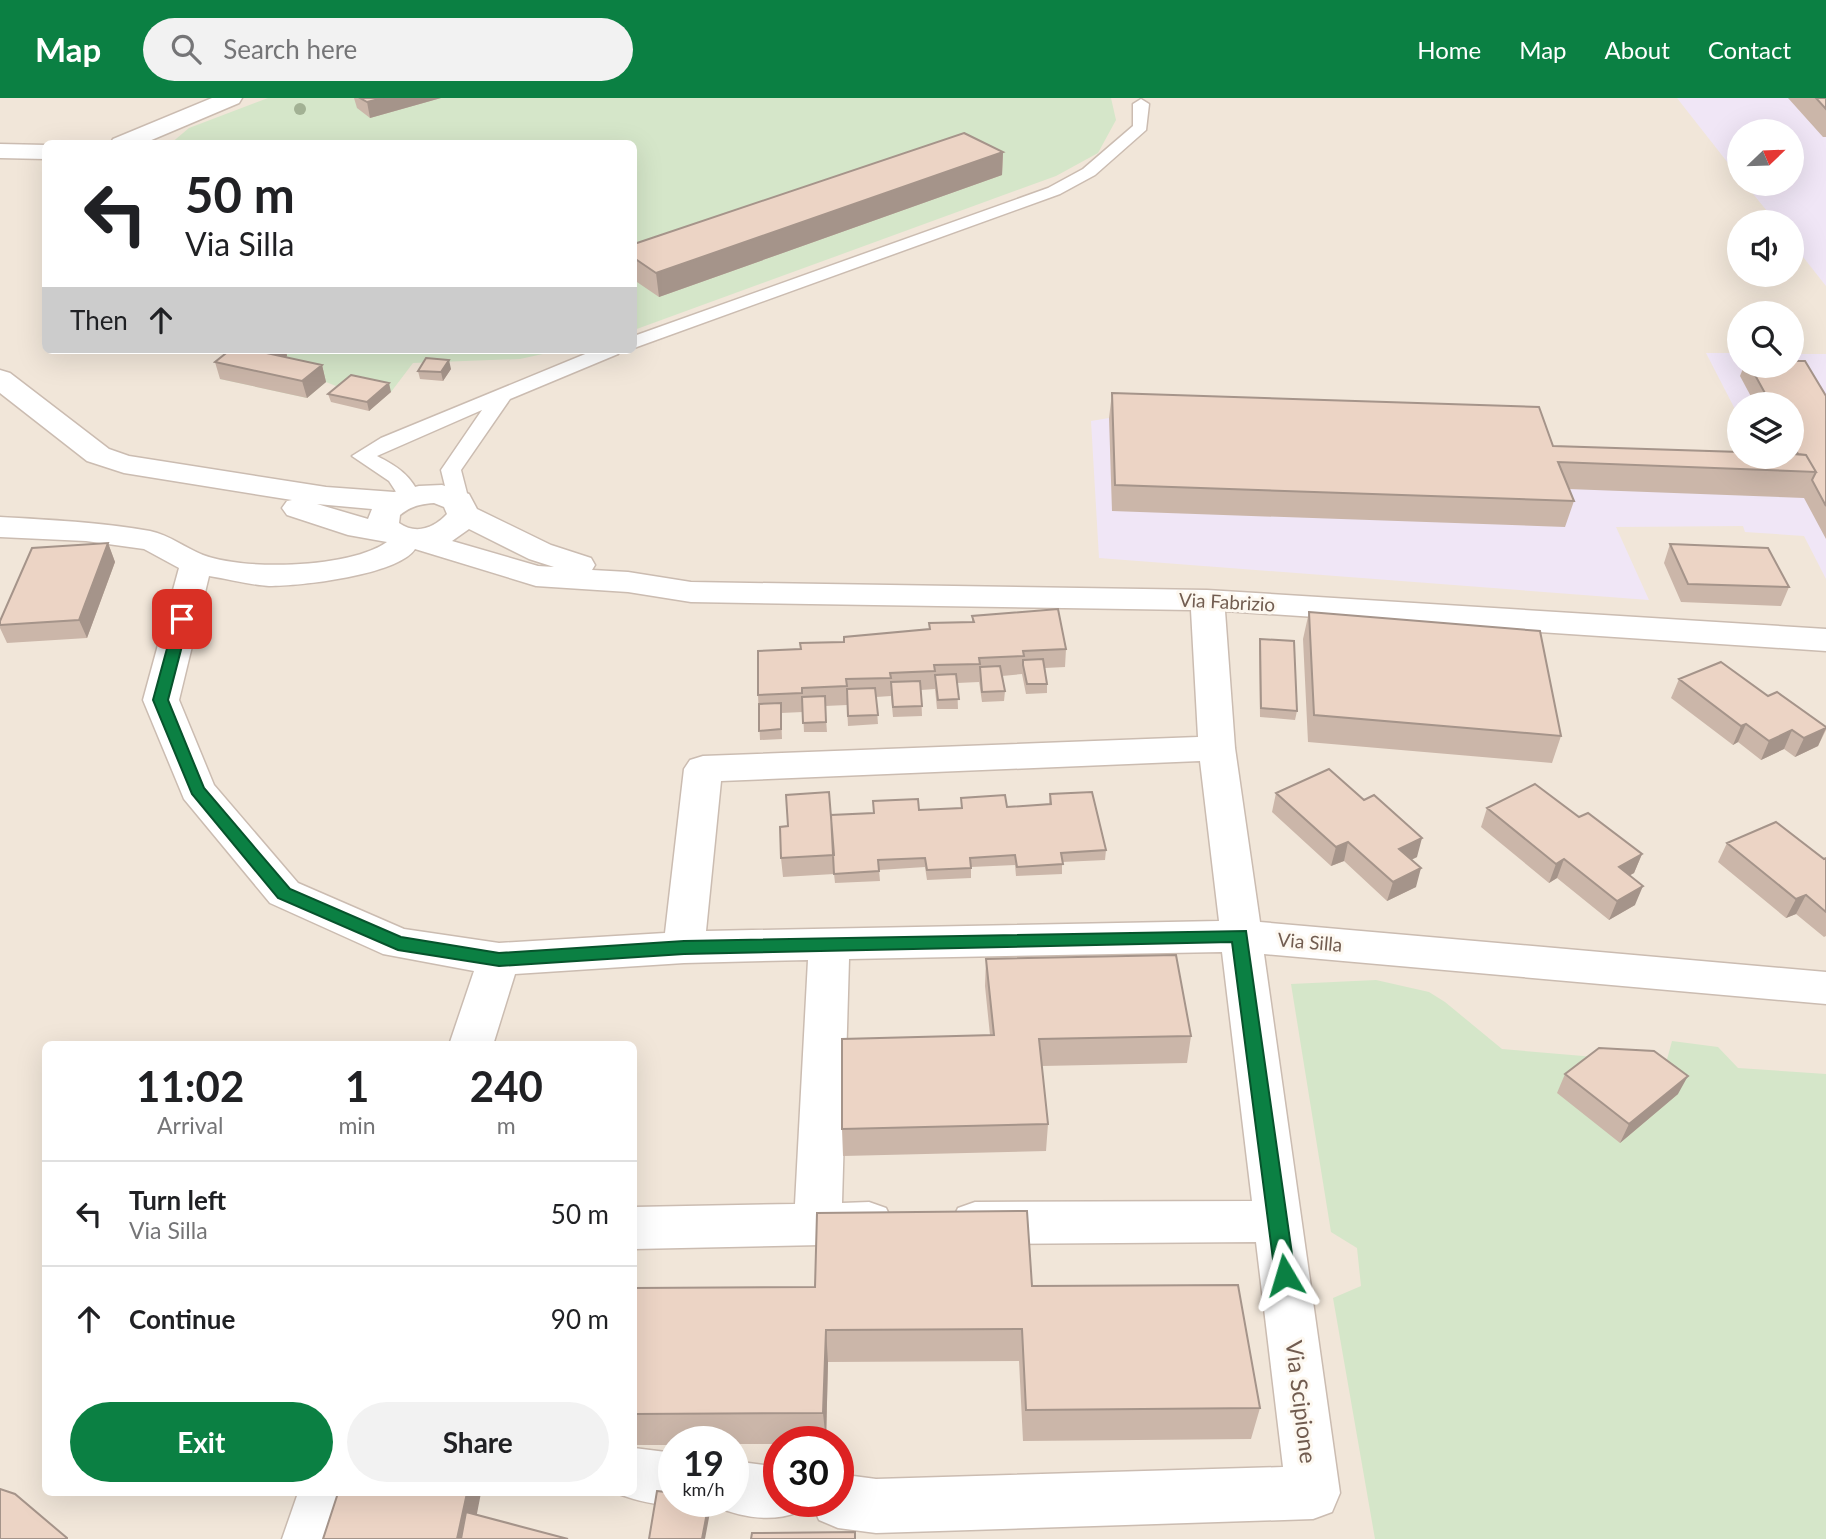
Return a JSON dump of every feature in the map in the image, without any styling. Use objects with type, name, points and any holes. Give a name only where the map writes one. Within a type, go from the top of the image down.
[{"type":"street","points":[[131,140],[231,98]]},
{"type":"street","points":[[0,151],[42,152]]},
{"type":"street","points":[[0,379],[98,455],[124,464],[239,482],[305,511],[359,528],[403,522],[443,534],[460,522],[461,508]]},
{"type":"street","points":[[0,527],[86,531],[152,541],[197,565],[268,576],[307,573],[377,559],[398,550],[403,522],[442,495],[540,552],[628,582]]},
{"type":"street","points":[[403,522],[459,554],[536,576],[628,582]]},
{"type":"street","name":"Via Silla","points":[[197,565],[161,700],[197,790],[284,893],[398,943],[499,959],[684,947],[1240,936],[1826,988]]},
{"type":"street","name":"Via Fabrizio","points":[[628,582],[691,592],[1207,600],[1826,640]]},
{"type":"street","name":"Via Scipione","points":[[854,1503],[876,1506],[1313,1493],[1217,748],[1207,600]]},
{"type":"street","points":[[684,947],[704,769],[1217,748]]},
{"type":"street","points":[[818,1223],[829,946]]},
{"type":"street","points":[[472,1041],[499,959]]},
{"type":"street","points":[[637,1228],[818,1223],[1278,1221]]},
{"type":"street","points":[[637,1474],[658,1477]]},
{"type":"street","points":[[310,1539],[324,1496]]},
{"type":"lane","points":[[637,341],[1054,191],[1090,172],[1140,127],[1141,104]]},
{"type":"lane","points":[[403,522],[406,486],[397,475],[362,456],[601,354]]},
{"type":"lane","points":[[461,508],[451,470],[505,393]]},
{"type":"shaded area","points":[[0,98],[1826,98],[1826,1539],[0,1539]]},
{"type":"shaded area","points":[[1677,98],[1826,98],[1826,286],[1804,258],[1804,210],[1766,210],[1755,196],[1804,196],[1804,119],[1727,119],[1727,162]]},
{"type":"shaded area","points":[[1706,353],[1727,353],[1727,378],[1804,378],[1804,354],[1826,354],[1826,579],[1804,536],[1745,532],[1743,526],[1616,527],[1649,600],[1099,558],[1091,421],[1109,418],[1546,472],[1727,461],[1727,469],[1804,469],[1804,392],[1727,394]]},
{"type":"green space","points":[[268,98],[1111,98],[1116,120],[1098,153],[1056,176],[637,329],[637,140],[175,140],[189,128]]},
{"type":"green space","points":[[253,354],[543,354],[520,359],[413,363],[391,392],[346,390],[326,382],[307,398],[220,379]]},
{"type":"green space","points":[[1376,980],[1429,992],[1502,1049],[1666,1063],[1672,1041],[1718,1047],[1738,1068],[1826,1074],[1826,1539],[1375,1539],[1333,1298],[1361,1286],[1357,1248],[1331,1232],[1291,984]]},
{"type":"building","points":[[360,98],[383,98],[367,102]]},
{"type":"building","points":[[1816,98],[1826,98],[1826,109]]},
{"type":"building","points":[[964,133],[1003,152],[656,273],[637,260],[637,243]]},
{"type":"building","points":[[225,354],[271,354],[322,365],[302,381],[215,362]]},
{"type":"building","points":[[426,358],[449,360],[441,372],[418,371]]},
{"type":"building","points":[[1805,361],[1826,396],[1826,506],[1812,480],[1816,472],[1804,455],[1804,392],[1764,392],[1757,378],[1804,378]]},
{"type":"building","points":[[351,375],[389,383],[367,402],[328,394]]},
{"type":"building","points":[[1112,393],[1539,407],[1553,446],[1727,452],[1727,469],[1558,462],[1574,501],[1115,485]]},
{"type":"building","points":[[1804,455],[1816,472],[1739,469],[1804,469]]},
{"type":"building","points":[[108,543],[79,620],[0,625],[32,548]]},
{"type":"building","points":[[1670,544],[1768,548],[1789,587],[1688,584]]},
{"type":"building","points":[[1058,609],[1066,649],[1023,651],[1024,656],[979,658],[980,664],[934,665],[935,671],[890,673],[891,678],[846,679],[847,686],[802,688],[802,693],[758,695],[758,651],[801,649],[800,643],[844,642],[844,637],[930,629],[929,623],[974,622],[972,616]]},
{"type":"building","points":[[1309,612],[1540,631],[1561,736],[1314,715]]},
{"type":"building","points":[[1260,639],[1294,641],[1297,711],[1261,708]]},
{"type":"building","points":[[1043,659],[1047,684],[1027,684],[1023,660]]},
{"type":"building","points":[[1721,662],[1768,696],[1777,692],[1826,728],[1804,738],[1792,730],[1769,741],[1746,724],[1741,726],[1679,679]]},
{"type":"building","points":[[1000,666],[1005,691],[982,692],[980,667]]},
{"type":"building","points":[[956,674],[959,699],[938,700],[935,675]]},
{"type":"building","points":[[920,681],[922,706],[893,707],[891,682]]},
{"type":"building","points":[[875,688],[878,715],[848,716],[847,689]]},
{"type":"building","points":[[825,696],[826,722],[803,723],[802,697]]},
{"type":"building","points":[[781,703],[781,729],[759,731],[759,704]]},
{"type":"building","points":[[1329,769],[1364,800],[1374,795],[1422,838],[1399,849],[1421,868],[1393,882],[1348,842],[1336,847],[1276,793]]},
{"type":"building","points":[[1535,784],[1579,817],[1588,813],[1642,854],[1619,867],[1643,886],[1617,901],[1564,859],[1556,864],[1487,808]]},
{"type":"building","points":[[829,792],[834,855],[781,858],[780,827],[788,826],[786,795]]},
{"type":"building","points":[[1092,792],[1106,850],[1061,853],[1063,864],[1017,867],[1015,855],[970,858],[971,868],[927,870],[925,858],[878,860],[879,871],[834,874],[831,815],[874,813],[873,801],[918,799],[919,810],[962,808],[961,798],[1005,795],[1007,807],[1051,804],[1050,794]]},
{"type":"building","points":[[1776,822],[1826,858],[1826,912],[1806,895],[1796,899],[1727,843]]},
{"type":"building","points":[[1176,955],[1191,1036],[1039,1039],[1048,1124],[842,1129],[842,1039],[994,1035],[986,959]]},
{"type":"building","points":[[1599,1048],[1654,1051],[1688,1076],[1629,1124],[1565,1074]]},
{"type":"building","points":[[1027,1211],[1032,1286],[1238,1285],[1260,1408],[1026,1410],[1022,1329],[826,1330],[823,1413],[637,1414],[637,1288],[815,1287],[817,1213]]},
{"type":"building","points":[[0,1489],[15,1494],[67,1539],[0,1539]]},
{"type":"building","points":[[657,1491],[658,1517],[706,1517],[702,1539],[649,1539]]},
{"type":"building","points":[[337,1496],[466,1496],[457,1539],[323,1539]]},
{"type":"building","points":[[466,1512],[568,1539],[461,1539]]},
{"type":"building","points":[[855,1532],[855,1539],[751,1539],[752,1533]]},
{"type":"route","points":[[182,619],[161,700],[197,790],[284,893],[398,943],[499,959],[684,947],[1240,936],[1285,1275]]}]
